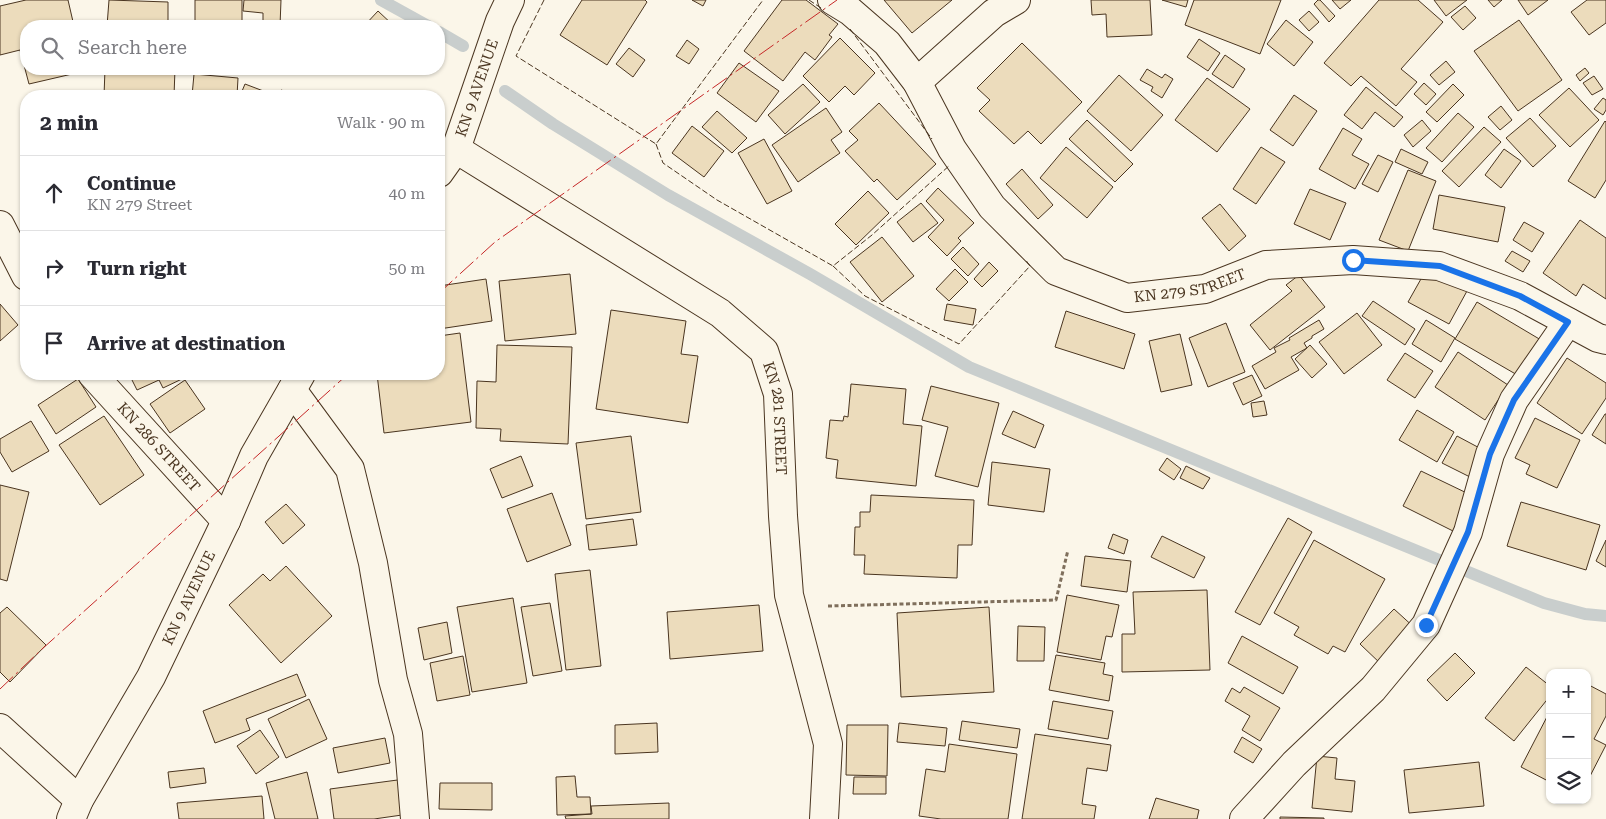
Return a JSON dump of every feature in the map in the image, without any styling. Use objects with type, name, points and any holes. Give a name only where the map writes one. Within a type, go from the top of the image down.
[{"type":"street","name":"KN 9 AVENUE","points":[[445,165],[456,149],[500,21],[510,0]]},
{"type":"street","name":"KN 279 STREET","points":[[832,0],[850,11],[887,43],[917,82],[952,149],[992,207],[1056,271],[1127,298],[1205,289],[1266,265],[1353,260],[1440,266],[1520,296],[1598,338],[1606,340]]},
{"type":"street","points":[[917,82],[994,13],[1016,0]]},
{"type":"street","name":"KN 281 STREET","points":[[456,149],[720,313],[764,351],[778,394],[783,516],[789,595],[828,744],[824,819]]},
{"type":"street","points":[[0,224],[20,264]]},
{"type":"street","points":[[1244,819],[1294,764],[1373,689],[1426,625],[1468,532],[1490,454],[1514,400],[1568,322]]},
{"type":"street","name":"KN 286 STREET","points":[[98,380],[226,520]]},
{"type":"street","name":"KN 9 AVENUE","points":[[75,810],[151,677],[226,520],[254,456],[296,382]]},
{"type":"street","points":[[296,382],[350,469],[373,563],[392,680],[408,734],[415,819]]},
{"type":"street","points":[[0,728],[75,810]]},
{"type":"path","points":[[792,608],[1056,600],[1068,550]]},
{"type":"building","points":[[26,0],[68,0],[73,20],[20,20],[20,50],[0,55],[0,6]]},
{"type":"building","points":[[109,0],[168,2],[168,20],[107,20]]},
{"type":"building","points":[[195,0],[242,0],[242,20],[195,20]]},
{"type":"building","points":[[244,0],[281,0],[280,20],[263,20],[263,13],[243,11]]},
{"type":"building","points":[[582,0],[645,0],[647,2],[607,65],[560,35]]},
{"type":"building","points":[[692,0],[706,0],[703,6]]},
{"type":"building","points":[[782,0],[806,0],[838,24],[829,35],[832,37],[815,60],[805,52],[783,81],[744,51]]},
{"type":"building","points":[[884,0],[952,0],[912,33]]},
{"type":"building","points":[[1091,0],[1150,0],[1152,35],[1107,37],[1106,14],[1092,15]]},
{"type":"building","points":[[1162,0],[1188,0],[1186,7]]},
{"type":"building","points":[[1194,0],[1281,0],[1260,54],[1185,25]]},
{"type":"building","points":[[1318,0],[1335,16],[1329,22],[1314,4]]},
{"type":"building","points":[[1332,0],[1351,0],[1340,9]]},
{"type":"building","points":[[1379,0],[1418,0],[1443,22],[1401,69],[1417,82],[1396,106],[1361,76],[1351,86],[1324,63]]},
{"type":"building","points":[[1434,0],[1467,0],[1446,16]]},
{"type":"building","points":[[1488,0],[1502,0],[1494,7]]},
{"type":"building","points":[[1518,0],[1548,0],[1528,15]]},
{"type":"building","points":[[1587,0],[1606,0],[1606,23],[1589,35],[1571,12]]},
{"type":"building","points":[[1465,6],[1476,18],[1463,30],[1451,17]]},
{"type":"building","points":[[378,11],[388,20],[370,20]]},
{"type":"building","points":[[1309,11],[1319,22],[1309,31],[1299,20]]},
{"type":"building","points":[[1286,20],[1313,42],[1294,66],[1267,44]]},
{"type":"building","points":[[1519,20],[1562,80],[1518,111],[1474,51]]},
{"type":"building","points":[[840,38],[875,73],[854,95],[845,86],[829,102],[803,76]]},
{"type":"building","points":[[1199,39],[1220,53],[1208,71],[1187,57]]},
{"type":"building","points":[[687,40],[699,49],[689,64],[676,56]]},
{"type":"building","points":[[1022,43],[1082,102],[1041,144],[1028,131],[1014,144],[979,111],[990,100],[977,88]]},
{"type":"building","points":[[629,48],[645,60],[633,77],[616,64]]},
{"type":"building","points":[[1225,55],[1245,69],[1233,88],[1212,74]]},
{"type":"building","points":[[1446,61],[1455,72],[1439,85],[1430,75]]},
{"type":"building","points":[[739,63],[779,91],[756,122],[717,93]]},
{"type":"building","points":[[1585,68],[1589,73],[1580,81],[1576,75]]},
{"type":"building","points":[[1147,69],[1162,78],[1165,74],[1173,79],[1162,98],[1151,91],[1153,87],[1140,80]]},
{"type":"building","points":[[27,75],[68,75],[29,84]]},
{"type":"building","points":[[105,75],[175,75],[174,90],[104,90]]},
{"type":"building","points":[[194,75],[238,78],[237,90],[193,90]]},
{"type":"building","points":[[1119,75],[1163,115],[1131,151],[1087,111]]},
{"type":"building","points":[[1594,76],[1603,89],[1592,95],[1583,83]]},
{"type":"building","points":[[1207,78],[1250,109],[1217,152],[1175,120]]},
{"type":"building","points":[[1424,83],[1436,94],[1426,105],[1414,94]]},
{"type":"building","points":[[245,84],[261,90],[242,90]]},
{"type":"building","points":[[803,84],[820,102],[785,134],[768,115]]},
{"type":"building","points":[[1453,84],[1464,95],[1437,122],[1426,112]]},
{"type":"building","points":[[1366,87],[1403,117],[1394,127],[1375,112],[1362,129],[1344,115]]},
{"type":"building","points":[[1569,88],[1599,120],[1570,147],[1539,115]]},
{"type":"building","points":[[1294,95],[1317,111],[1293,146],[1270,130]]},
{"type":"building","points":[[1603,98],[1606,100],[1606,110],[1603,115],[1594,109]]},
{"type":"building","points":[[879,103],[936,164],[897,200],[877,179],[874,182],[845,151],[858,140],[849,131]]},
{"type":"building","points":[[1501,106],[1512,120],[1500,130],[1488,117]]},
{"type":"building","points":[[826,108],[842,132],[831,140],[840,153],[798,182],[772,145]]},
{"type":"building","points":[[717,111],[747,138],[732,153],[702,127]]},
{"type":"building","points":[[1458,113],[1474,127],[1442,162],[1426,148]]},
{"type":"building","points":[[1530,118],[1556,146],[1533,167],[1506,138]]},
{"type":"building","points":[[1087,120],[1133,164],[1115,182],[1069,139]]},
{"type":"building","points":[[1422,120],[1431,131],[1413,147],[1404,135]]},
{"type":"building","points":[[1605,121],[1606,180],[1595,198],[1568,181]]},
{"type":"building","points":[[692,126],[724,151],[704,177],[672,153]]},
{"type":"building","points":[[1484,127],[1501,142],[1459,187],[1442,171]]},
{"type":"building","points":[[1343,128],[1362,139],[1352,155],[1369,164],[1355,189],[1319,169]]},
{"type":"building","points":[[764,139],[792,191],[767,204],[738,153]]},
{"type":"building","points":[[1066,147],[1113,187],[1087,218],[1040,178]]},
{"type":"building","points":[[1261,147],[1285,162],[1256,204],[1233,189]]},
{"type":"building","points":[[1401,149],[1428,162],[1422,174],[1395,162]]},
{"type":"building","points":[[1504,149],[1521,161],[1501,188],[1485,175]]},
{"type":"building","points":[[1378,155],[1393,162],[1378,192],[1362,184]]},
{"type":"building","points":[[1022,169],[1053,205],[1038,219],[1006,184]]},
{"type":"building","points":[[1408,170],[1436,181],[1408,251],[1379,240]]},
{"type":"building","points":[[938,188],[974,223],[958,238],[961,241],[947,256],[928,237],[944,220],[926,201]]},
{"type":"building","points":[[1310,189],[1346,203],[1330,240],[1294,224]]},
{"type":"building","points":[[868,191],[889,213],[856,245],[835,224]]},
{"type":"building","points":[[1439,195],[1505,207],[1498,242],[1433,229]]},
{"type":"building","points":[[921,203],[938,223],[913,242],[897,222]]},
{"type":"building","points":[[1220,204],[1246,236],[1229,251],[1202,218]]},
{"type":"building","points":[[1580,220],[1606,238],[1606,299],[1583,284],[1576,296],[1543,273]]},
{"type":"building","points":[[1524,222],[1544,233],[1532,252],[1513,240]]},
{"type":"building","points":[[882,237],[914,276],[882,302],[850,262]]},
{"type":"building","points":[[963,247],[979,264],[968,276],[951,259]]},
{"type":"building","points":[[1512,251],[1530,261],[1523,272],[1505,261]]},
{"type":"building","points":[[989,262],[998,271],[982,287],[974,279]]},
{"type":"building","points":[[955,269],[968,282],[949,301],[936,289]]},
{"type":"building","points":[[1426,270],[1467,291],[1449,324],[1408,302]]},
{"type":"building","points":[[570,274],[576,334],[505,341],[499,281]]},
{"type":"building","points":[[1299,275],[1325,307],[1270,350],[1250,325],[1292,291],[1286,285]]},
{"type":"building","points":[[486,279],[492,321],[445,328],[445,285]]},
{"type":"building","points":[[1373,301],[1415,329],[1405,345],[1362,316]]},
{"type":"building","points":[[1477,302],[1541,340],[1519,376],[1455,339]]},
{"type":"building","points":[[0,304],[18,325],[0,341]]},
{"type":"building","points":[[947,304],[976,309],[973,325],[944,320]]},
{"type":"building","points":[[611,310],[686,321],[681,354],[698,356],[688,423],[596,409]]},
{"type":"building","points":[[1066,311],[1135,334],[1124,369],[1055,347]]},
{"type":"building","points":[[1357,313],[1382,345],[1344,374],[1319,342]]},
{"type":"building","points":[[1319,320],[1324,329],[1304,343],[1307,348],[1291,357],[1299,370],[1265,389],[1252,366],[1276,352],[1274,348],[1290,340],[1289,338]]},
{"type":"building","points":[[1426,320],[1455,338],[1441,362],[1412,344]]},
{"type":"building","points":[[1226,323],[1245,372],[1208,387],[1189,338]]},
{"type":"building","points":[[460,333],[471,422],[384,433],[378,380],[445,380],[445,335]]},
{"type":"building","points":[[1180,334],[1192,385],[1161,392],[1149,341]]},
{"type":"building","points":[[497,345],[572,347],[568,444],[500,441],[501,429],[476,428],[477,381],[496,382]]},
{"type":"building","points":[[1310,345],[1327,364],[1312,378],[1295,359]]},
{"type":"building","points":[[1458,352],[1508,385],[1485,420],[1435,387]]},
{"type":"building","points":[[1405,353],[1433,371],[1415,398],[1387,380]]},
{"type":"building","points":[[1567,358],[1606,383],[1606,398],[1582,434],[1537,403]]},
{"type":"building","points":[[1252,375],[1262,396],[1243,405],[1233,383]]},
{"type":"building","points":[[79,380],[96,407],[56,434],[38,405]]},
{"type":"building","points":[[132,380],[159,380],[137,390]]},
{"type":"building","points":[[159,380],[180,380],[163,388]]},
{"type":"building","points":[[185,380],[205,409],[170,433],[150,404]]},
{"type":"building","points":[[851,384],[906,389],[903,424],[922,426],[916,486],[836,478],[838,460],[826,458],[830,420],[843,421],[844,416],[848,417]]},
{"type":"building","points":[[931,386],[999,403],[978,487],[935,476],[948,427],[922,420]]},
{"type":"building","points":[[1264,401],[1267,415],[1253,417],[1251,403]]},
{"type":"building","points":[[1417,410],[1454,432],[1437,462],[1399,440]]},
{"type":"building","points":[[1013,411],[1044,425],[1035,448],[1002,434]]},
{"type":"building","points":[[1606,414],[1606,444],[1592,435]]},
{"type":"building","points":[[104,416],[144,475],[100,505],[59,445]]},
{"type":"building","points":[[1535,418],[1580,440],[1557,488],[1526,474],[1530,465],[1515,458]]},
{"type":"building","points":[[31,421],[49,451],[12,472],[0,452],[0,439]]},
{"type":"building","points":[[631,436],[641,512],[586,519],[576,443]]},
{"type":"building","points":[[1457,436],[1487,452],[1472,478],[1442,463]]},
{"type":"building","points":[[521,456],[533,486],[502,498],[490,469]]},
{"type":"building","points":[[1167,458],[1181,469],[1174,480],[1159,470]]},
{"type":"building","points":[[992,462],[1050,469],[1044,512],[988,505]]},
{"type":"building","points":[[1186,466],[1210,478],[1203,489],[1180,478]]},
{"type":"building","points":[[1421,471],[1473,496],[1455,532],[1403,506]]},
{"type":"building","points":[[0,485],[29,492],[7,581],[0,579]]},
{"type":"building","points":[[552,493],[571,545],[527,562],[507,509]]},
{"type":"building","points":[[871,495],[974,500],[972,545],[958,545],[957,578],[864,574],[865,555],[854,555],[855,527],[860,527],[860,512],[870,512]]},
{"type":"building","points":[[1521,502],[1600,525],[1586,570],[1507,546]]},
{"type":"building","points":[[286,504],[305,525],[283,544],[265,522]]},
{"type":"building","points":[[1288,518],[1312,532],[1260,625],[1235,612]]},
{"type":"building","points":[[633,519],[637,545],[589,550],[586,525]]},
{"type":"building","points":[[1113,534],[1128,540],[1124,554],[1108,548]]},
{"type":"building","points":[[1162,536],[1205,557],[1194,578],[1151,557]]},
{"type":"building","points":[[1314,540],[1385,579],[1345,652],[1333,646],[1328,654],[1294,635],[1299,627],[1274,613]]},
{"type":"building","points":[[1606,540],[1606,567],[1596,561]]},
{"type":"building","points":[[1085,556],[1131,561],[1127,592],[1081,586]]},
{"type":"building","points":[[286,566],[332,616],[281,663],[229,605],[263,574],[270,581]]},
{"type":"building","points":[[590,570],[601,666],[566,670],[555,574]]},
{"type":"building","points":[[1207,590],[1210,670],[1122,672],[1122,634],[1135,634],[1133,592]]},
{"type":"building","points":[[1067,595],[1119,605],[1112,637],[1106,636],[1101,660],[1057,652]]},
{"type":"building","points":[[513,598],[527,683],[472,692],[457,607]]},
{"type":"building","points":[[550,603],[562,671],[533,676],[521,607]]},
{"type":"building","points":[[759,605],[763,651],[670,659],[667,612]]},
{"type":"building","points":[[7,607],[46,645],[10,682],[0,672],[0,613]]},
{"type":"building","points":[[989,607],[994,692],[901,697],[897,613]]},
{"type":"building","points":[[1394,609],[1416,629],[1382,665],[1360,644]]},
{"type":"building","points":[[447,622],[452,653],[424,660],[418,628]]},
{"type":"building","points":[[1018,626],[1045,627],[1044,661],[1017,661]]},
{"type":"building","points":[[1242,636],[1298,667],[1283,694],[1228,663]]},
{"type":"building","points":[[1455,653],[1475,673],[1447,701],[1427,680]]},
{"type":"building","points":[[1056,655],[1105,663],[1103,674],[1113,676],[1109,701],[1049,690]]},
{"type":"building","points":[[463,656],[470,695],[437,701],[430,663]]},
{"type":"building","points":[[1526,667],[1546,683],[1546,701],[1514,741],[1485,718]]},
{"type":"building","points":[[297,674],[306,696],[246,719],[250,730],[215,743],[203,711]]},
{"type":"building","points":[[1591,686],[1606,694],[1606,716],[1594,739],[1606,745],[1591,774]]},
{"type":"building","points":[[1244,687],[1280,708],[1260,741],[1242,730],[1250,716],[1225,701],[1232,688],[1240,693]]},
{"type":"building","points":[[309,699],[327,739],[286,758],[268,719]]},
{"type":"building","points":[[1053,701],[1113,711],[1108,739],[1048,729]]},
{"type":"building","points":[[1546,719],[1546,780],[1521,767]]},
{"type":"building","points":[[962,721],[1020,729],[1017,748],[959,740]]},
{"type":"building","points":[[657,723],[658,752],[615,754],[615,725]]},
{"type":"building","points":[[899,723],[947,728],[945,746],[897,742]]},
{"type":"building","points":[[847,725],[888,725],[887,776],[846,775]]},
{"type":"building","points":[[260,730],[279,757],[256,774],[237,746]]},
{"type":"building","points":[[1035,734],[1111,745],[1107,771],[1087,768],[1082,804],[1096,806],[1094,819],[1022,819]]},
{"type":"building","points":[[1242,737],[1262,749],[1253,763],[1234,752]]},
{"type":"building","points":[[385,738],[390,763],[338,773],[333,748]]},
{"type":"building","points":[[949,744],[1017,754],[1008,819],[941,819],[919,816],[926,769],[945,772]]},
{"type":"building","points":[[1317,756],[1337,758],[1335,779],[1355,781],[1352,812],[1312,808]]},
{"type":"building","points":[[1479,762],[1484,806],[1409,813],[1404,770]]},
{"type":"building","points":[[204,768],[206,783],[170,788],[168,772]]},
{"type":"building","points":[[307,772],[318,819],[275,819],[266,783]]},
{"type":"building","points":[[575,776],[577,797],[590,797],[591,814],[557,815],[556,777]]},
{"type":"building","points":[[854,777],[886,777],[886,794],[853,794]]},
{"type":"building","points":[[405,779],[409,814],[374,819],[334,819],[330,789]]},
{"type":"building","points":[[440,783],[492,783],[492,810],[439,809]]},
{"type":"building","points":[[262,796],[264,819],[179,819],[177,803]]},
{"type":"building","points":[[1156,798],[1199,810],[1197,819],[1149,819]]},
{"type":"building","points":[[669,803],[669,819],[566,819],[565,816],[592,814],[591,806]]},
{"type":"building","points":[[1280,817],[1324,818],[1324,819],[1280,819]]},
{"type":"waterway","points":[[381,0],[417,20]]},
{"type":"waterway","points":[[445,36],[463,46]]},
{"type":"waterway","points":[[505,91],[553,124],[668,195],[810,274],[969,367],[1544,603],[1585,614],[1606,616]]},
{"type":"fence","points":[[544,0],[516,56],[656,144],[763,0]]},
{"type":"fence","points":[[809,0],[824,10]]},
{"type":"fence","points":[[850,29],[932,139]]},
{"type":"fence","points":[[656,144],[663,163],[717,200],[833,266],[872,235],[950,165]]},
{"type":"fence","points":[[833,266],[865,296],[959,344],[1030,266],[1025,259]]},
{"type":"power","points":[[445,288],[495,242],[837,0]]},
{"type":"power","points":[[0,689],[341,380]]},
{"type":"route","points":[[1353,260],[1440,266],[1520,296],[1568,322],[1514,400],[1490,454],[1468,532],[1426,625]]}]
